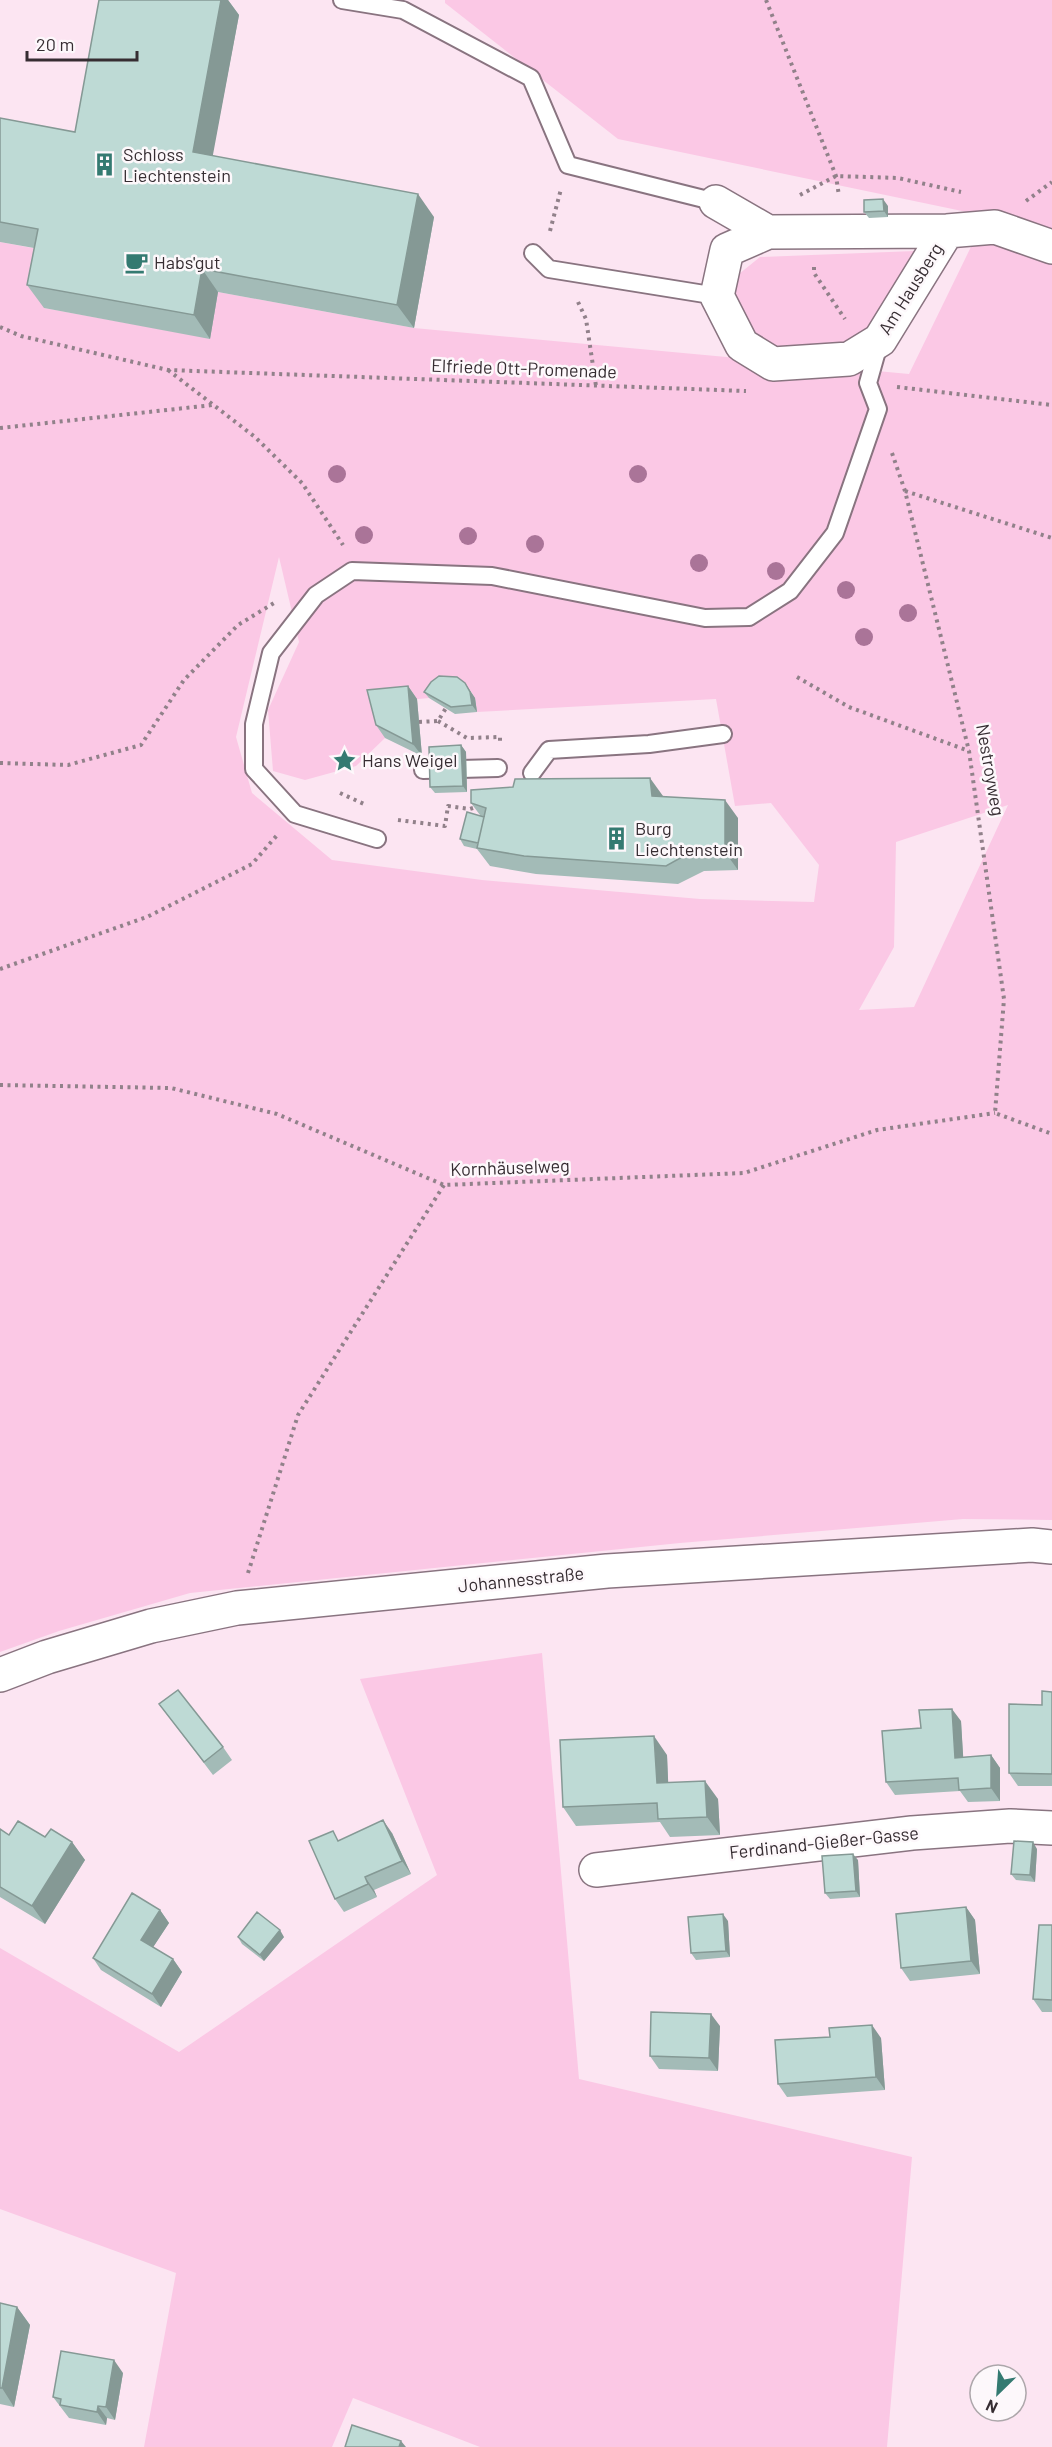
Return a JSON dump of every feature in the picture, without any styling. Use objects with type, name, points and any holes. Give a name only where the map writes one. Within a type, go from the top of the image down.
[{"type":"street","points":[[716,202],[768,232]]},
{"type":"street","name":"Am Hausberg","points":[[947,231],[872,344],[849,359],[773,364],[742,345],[717,296],[727,250],[768,232],[947,231],[995,226],[1052,247]]},
{"type":"street","name":"Johannesstraße","points":[[0,1675],[152,1626],[237,1608],[608,1571],[1032,1545],[1052,1547]]},
{"type":"street","name":"Ferdinand-Gießer-Gasse","points":[[596,1870],[912,1833],[1010,1826],[1052,1828]]},
{"type":"lane","points":[[342,0],[403,10],[531,78],[568,165],[716,202]]},
{"type":"lane","points":[[533,253],[549,269],[717,296]]},
{"type":"lane","points":[[377,839],[295,814],[254,769],[254,724],[271,653],[316,595],[352,571],[492,576],[705,618],[749,617],[790,591],[835,533],[878,409],[868,383],[872,344]]},
{"type":"lane","points":[[532,773],[549,750],[650,744],[723,734]]},
{"type":"lane","points":[[423,770],[498,768]]},
{"type":"path","points":[[766,0],[836,176],[845,231],[814,252],[814,273],[872,344]]},
{"type":"path","name":"Elfriede Ott-Promenade","points":[[0,327],[21,336],[168,370],[758,391]]},
{"type":"path","points":[[168,370],[255,437],[302,483],[345,548],[352,571]]},
{"type":"path","points":[[868,383],[1052,405]]},
{"type":"path","points":[[0,428],[214,405]]},
{"type":"path","name":"Nestroyweg","points":[[878,409],[905,491],[969,751],[1004,999],[994,1113]]},
{"type":"path","points":[[905,491],[1052,538]]},
{"type":"path","points":[[0,764],[68,765],[141,745],[184,680],[238,625],[280,599],[316,595]]},
{"type":"path","points":[[797,676],[849,707],[969,751]]},
{"type":"path","points":[[419,722],[438,721],[446,708]]},
{"type":"path","points":[[400,821],[445,826],[448,806],[470,809],[487,803]]},
{"type":"path","points":[[0,969],[147,916],[252,864],[295,814]]},
{"type":"path","name":"Kornhäuselweg","points":[[0,1085],[171,1088],[277,1114],[444,1185],[744,1173],[877,1130],[994,1113]]},
{"type":"path","points":[[994,1113],[1052,1134]]},
{"type":"path","points":[[237,1608],[298,1415],[444,1185]]},
{"type":"shaded area","points":[[445,0],[1052,0],[1052,1520],[963,1519],[680,1543],[190,1593],[59,1631],[0,1652],[0,242],[54,252],[44,308],[209,338],[218,292],[414,328],[909,374],[986,216],[618,139],[445,3]],"holes":[[[279,557],[299,642],[268,710],[273,771],[305,780],[356,766],[385,738],[376,703],[429,698],[436,688],[470,690],[475,698],[477,712],[716,699],[735,806],[771,803],[819,865],[814,902],[700,899],[482,880],[332,860],[252,793],[236,737]],[[1008,805],[914,1007],[859,1010],[894,947],[896,842]]]},
{"type":"shaded area","points":[[915,251],[876,321],[848,342],[813,356],[790,355],[742,335],[732,296],[739,274],[760,257]]},
{"type":"shaded area","points":[[542,1653],[579,2079],[912,2157],[887,2447],[480,2447],[353,2398],[332,2447],[144,2447],[176,2273],[0,2209],[0,1948],[179,2052],[437,1875],[360,1679]]},
{"type":"building","name":"Schloss Liechtenstein","points":[[99,0],[221,0],[193,152],[418,194],[397,305],[202,269],[194,315],[27,285],[38,229],[0,222],[0,118],[75,132]]},
{"type":"building","points":[[883,199],[884,211],[864,212],[864,200]]},
{"type":"building","points":[[439,676],[457,677],[465,683],[470,692],[472,705],[451,707],[424,692]]},
{"type":"building","points":[[408,686],[413,744],[376,725],[367,690]]},
{"type":"building","points":[[461,745],[463,786],[430,787],[429,747]]},
{"type":"building","name":"Burg Liechtenstein","points":[[650,778],[652,796],[725,800],[725,852],[691,852],[666,866],[524,856],[477,848],[486,808],[471,803],[471,790],[513,787],[515,779]]},
{"type":"building","points":[[467,812],[484,817],[478,843],[460,839]]},
{"type":"building","points":[[178,1690],[223,1747],[204,1762],[159,1704]]},
{"type":"building","points":[[1042,1691],[1052,1692],[1052,1774],[1009,1773],[1009,1704],[1042,1705]]},
{"type":"building","points":[[952,1709],[955,1758],[991,1755],[991,1788],[959,1790],[958,1778],[886,1782],[882,1731],[921,1728],[919,1710]]},
{"type":"building","points":[[654,1736],[657,1783],[705,1781],[707,1817],[658,1819],[657,1803],[563,1807],[560,1740]]},
{"type":"building","points":[[383,1820],[402,1861],[365,1877],[368,1884],[335,1899],[309,1841],[333,1831],[338,1841]]},
{"type":"building","points":[[18,1821],[45,1837],[51,1829],[72,1842],[32,1906],[0,1887],[0,1829],[9,1835]]},
{"type":"building","points":[[1014,1841],[1033,1842],[1030,1875],[1011,1874]]},
{"type":"building","points":[[853,1854],[856,1891],[825,1893],[822,1856]]},
{"type":"building","points":[[132,1893],[160,1910],[141,1940],[173,1959],[152,1994],[93,1958]]},
{"type":"building","points":[[966,1907],[971,1961],[901,1968],[896,1914]]},
{"type":"building","points":[[257,1912],[280,1930],[260,1955],[238,1937]]},
{"type":"building","points":[[723,1914],[726,1951],[691,1953],[688,1917]]},
{"type":"building","points":[[1039,1925],[1052,1925],[1052,2000],[1033,1999]]},
{"type":"building","points":[[651,2012],[711,2014],[709,2058],[650,2056]]},
{"type":"building","points":[[872,2025],[876,2077],[778,2084],[775,2040],[830,2037],[829,2028]]},
{"type":"building","points":[[0,2303],[17,2307],[2,2388],[0,2388]]},
{"type":"building","points":[[61,2351],[114,2360],[106,2407],[98,2406],[97,2412],[60,2405],[61,2399],[53,2397]]},
{"type":"building","points":[[352,2425],[401,2441],[399,2447],[345,2447]]},
{"type":"place","name":"Schloss Liechtenstein","points":[[105,165]]},
{"type":"place","name":"Habs'gut","points":[[136,263]]},
{"type":"place","name":"Hans Weigel","points":[[344,761]]},
{"type":"place","name":"Burg Liechtenstein","points":[[617,839]]}]
